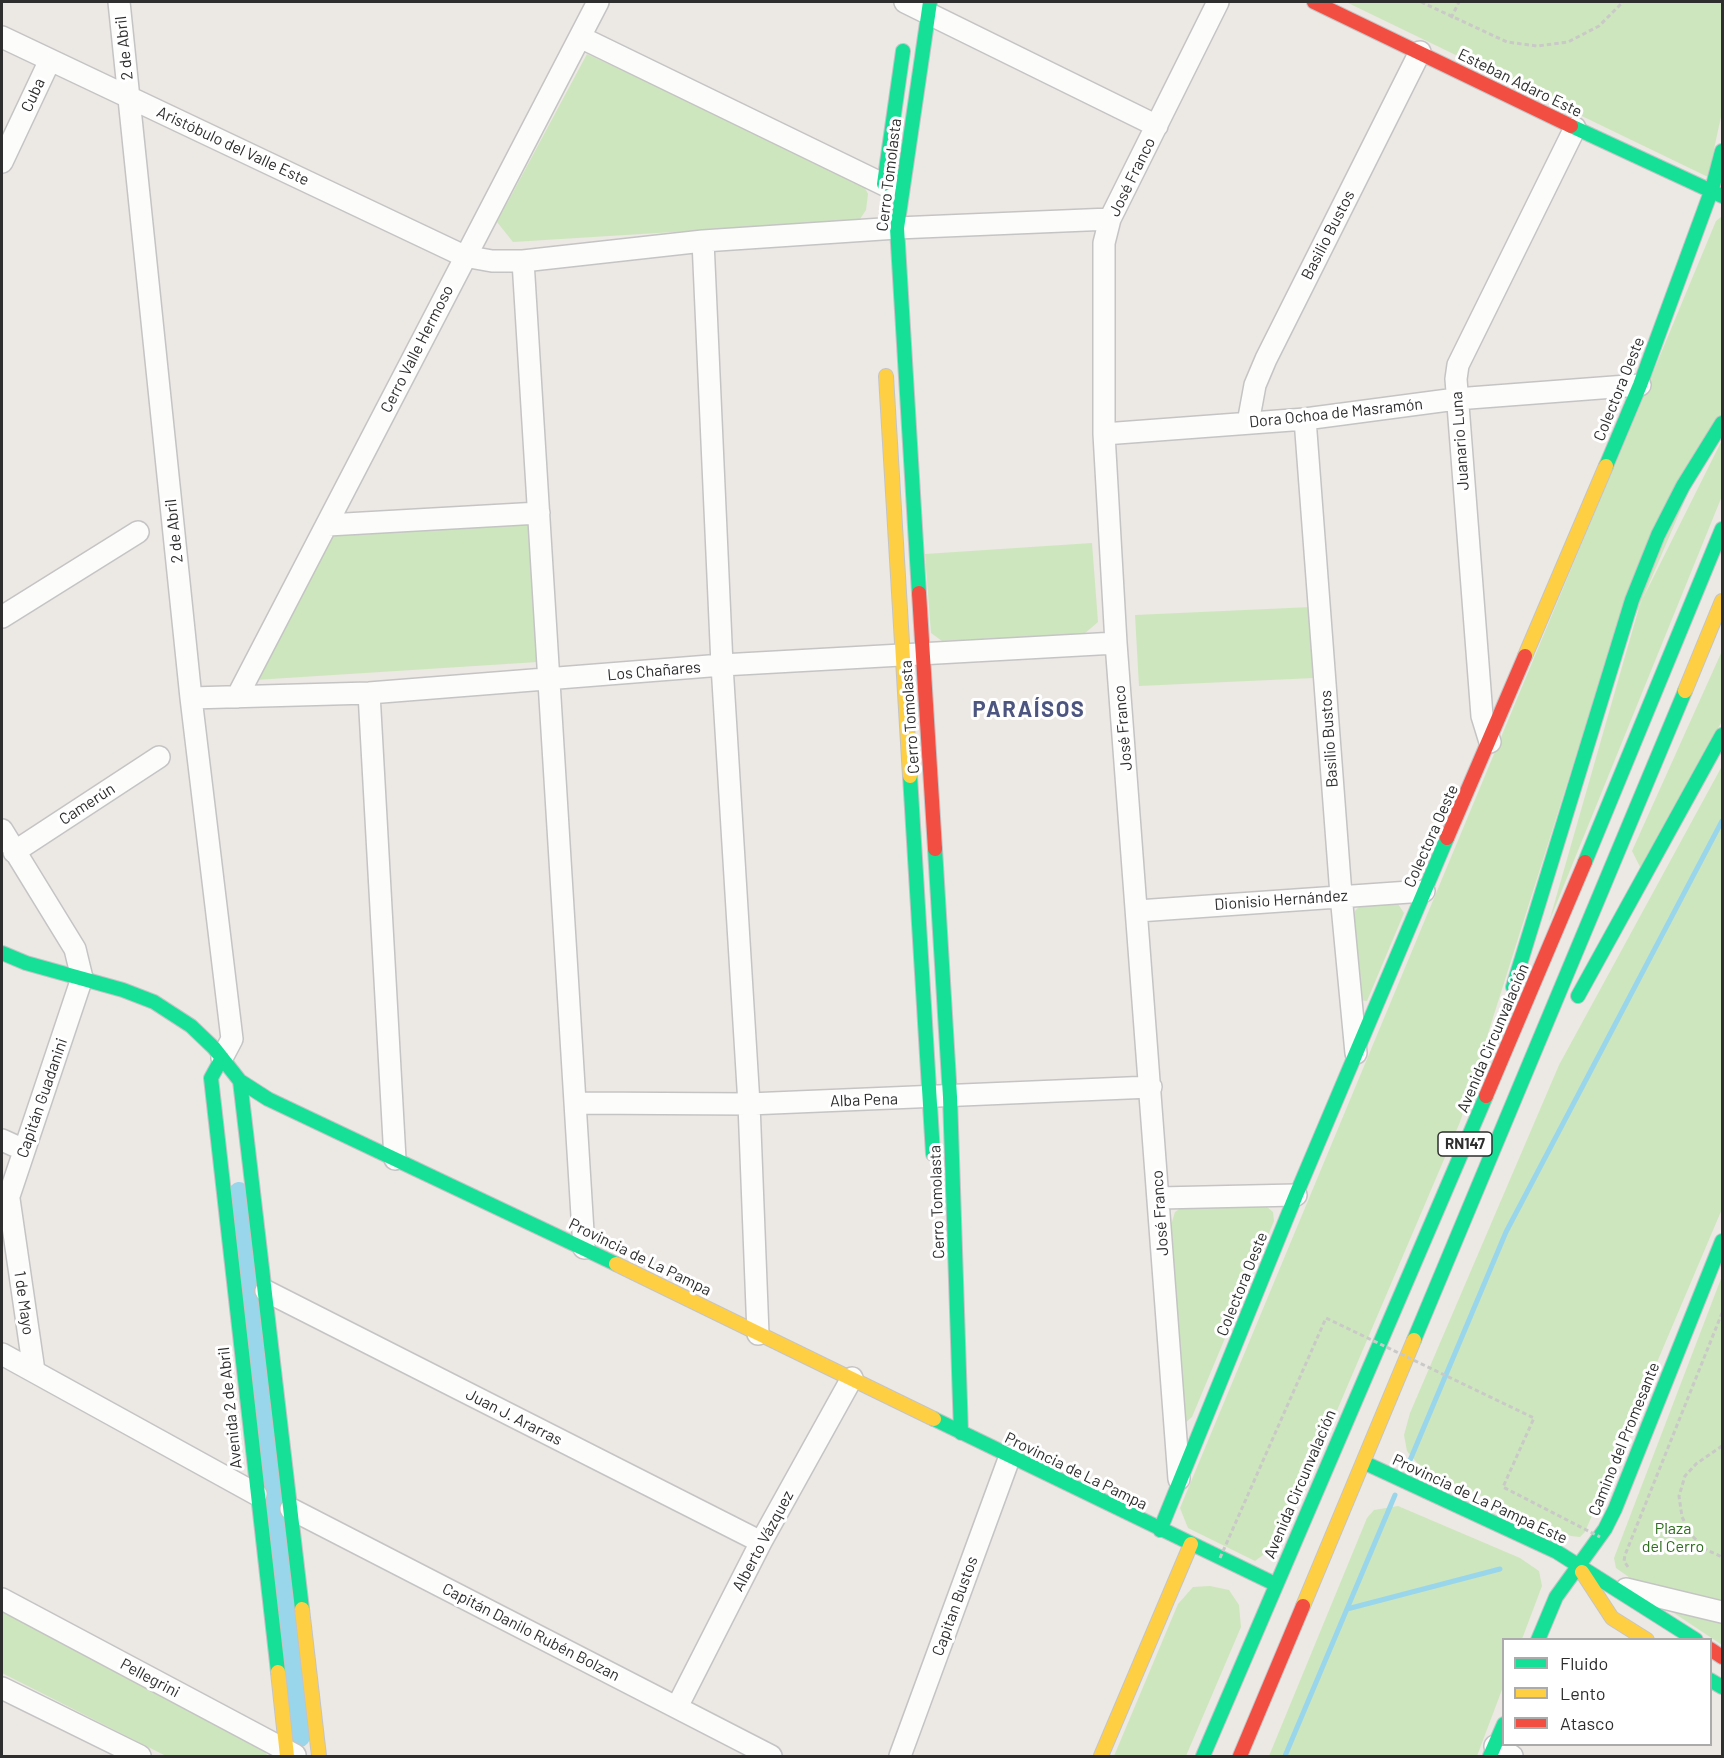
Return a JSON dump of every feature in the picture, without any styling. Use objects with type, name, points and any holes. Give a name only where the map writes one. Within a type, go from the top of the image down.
[{"type":"main road","name":"Esteban Adaro Este","points":[[1314,2],[1575,128],[1719,191]]},
{"type":"main road","name":"Cerro Tomolasta","points":[[915,6],[885,229],[961,1432]]},
{"type":"main road","name":"Cerro Tomolasta","points":[[890,191],[905,37]]},
{"type":"main road","name":"Colectora Oeste","points":[[1160,1530],[1296,1196],[1640,385],[1719,191],[1722,152]]},
{"type":"main road","name":"Cerro Tomolasta","points":[[886,365],[912,655],[940,1097],[933,1173]]},
{"type":"main road","points":[[1508,1003],[1632,600],[1658,535],[1683,486],[1722,423]]},
{"type":"main road","name":"Avenida Circunvalación","points":[[1203,1756],[1550,948],[1722,529]]},
{"type":"main road","name":"RN147","points":[[1240,1756],[1506,1126],[1722,601]]},
{"type":"main road","points":[[1569,1012],[1722,735]]},
{"type":"main road","name":"Provincia de La Pampa","points":[[2,953],[26,963],[82,978],[154,1002],[191,1026],[222,1058],[240,1081],[268,1099],[585,1248],[758,1334],[943,1418],[961,1432],[1275,1584]]},
{"type":"main road","points":[[1452,1174],[1501,1024]]},
{"type":"main road","points":[[1506,1126],[1557,1033]]},
{"type":"main road","name":"Avenida 2 de Abril","points":[[222,1058],[211,1078],[256,1494],[290,1754]]},
{"type":"main road","points":[[240,1081],[267,1291],[319,1756]]},
{"type":"main road","name":"Camino del Promesante","points":[[1539,1638],[1556,1597],[1600,1537],[1615,1509],[1722,1241]]},
{"type":"main road","name":"Provincia de La Pampa Este","points":[[1365,1463],[1557,1552],[1693,1638]]},
{"type":"main road","points":[[1101,1756],[1191,1544]]},
{"type":"main road","name":"Provincia de La Pampa Este","points":[[1579,1567],[1612,1617],[1644,1638]]},
{"type":"main road","points":[[1499,1753],[1502,1731]]},
{"type":"street","name":"2 de Abril","points":[[119,2],[191,698],[232,1039],[222,1058]]},
{"type":"street","name":"Cerro Valle Hermoso","points":[[237,697],[328,525],[464,256],[598,2]]},
{"type":"street","name":"José Franco","points":[[1179,1479],[1116,643],[1104,434],[1104,243],[1110,219],[1218,2]]},
{"type":"street","points":[[915,6],[1157,126]]},
{"type":"street","name":"Aristóbulo del Valle Este","points":[[2,37],[464,256],[492,261],[522,261],[703,241],[885,229],[1110,219]]},
{"type":"street","points":[[580,37],[890,191]]},
{"type":"street","name":"Basilio Bustos","points":[[1248,423],[1255,385],[1266,359],[1420,52]]},
{"type":"street","name":"Cuba","points":[[2,162],[50,60]]},
{"type":"street","name":"Juanario Luna","points":[[1490,742],[1482,716],[1456,399],[1458,365],[1575,128]]},
{"type":"street","points":[[703,241],[722,665],[749,1104],[758,1334]]},
{"type":"street","points":[[522,261],[585,1248]]},
{"type":"street","name":"Dora Ochoa de Masramón","points":[[1104,434],[1305,419],[1456,399],[1640,385]]},
{"type":"street","name":"Basilio Bustos","points":[[1305,419],[1341,895],[1356,1059]]},
{"type":"street","points":[[328,525],[539,513]]},
{"type":"street","points":[[2,617],[138,532]]},
{"type":"street","name":"Los Chañares","points":[[191,698],[369,693],[722,665],[1116,643]]},
{"type":"street","points":[[369,693],[395,1159]]},
{"type":"street","name":"Camerún","points":[[14,852],[159,757]]},
{"type":"street","points":[[2,830],[75,949],[82,978]]},
{"type":"street","name":"Dionisio Hernández","points":[[1138,911],[1424,891]]},
{"type":"street","name":"Capitán Guadanini","points":[[5,1208],[82,978]]},
{"type":"street","name":"Alba Pena","points":[[576,1103],[749,1104],[1151,1087]]},
{"type":"street","points":[[2,1140],[24,1150]]},
{"type":"street","points":[[1159,1198],[1296,1196]]},
{"type":"street","name":"1 de Mayo","points":[[5,1208],[34,1371]]},
{"type":"street","name":"Juan J. Ararras","points":[[267,1291],[761,1542]]},
{"type":"street","points":[[2,1354],[256,1494]]},
{"type":"street","name":"Alberto Vázquez","points":[[677,1707],[761,1542],[852,1378]]},
{"type":"street","name":"Capitan Bustos","points":[[900,1756],[1010,1456]]},
{"type":"street","name":"Capitán Danilo Rubén Bolzan","points":[[291,1509],[771,1756]]},
{"type":"street","points":[[1611,1586],[1722,1612]]},
{"type":"street","name":"Pellegrini","points":[[2,1599],[290,1754]]},
{"type":"street","points":[[2,1688],[140,1756]]},
{"type":"path","points":[[1421,2],[1451,18],[1508,42],[1537,46],[1568,42],[1599,26],[1623,2]]},
{"type":"path","points":[[1451,18],[1459,2]]},
{"type":"path","points":[[1630,1570],[1624,1561],[1625,1555],[1722,1313]]},
{"type":"path","points":[[1220,1558],[1326,1318],[1534,1418],[1503,1487],[1600,1537]]},
{"type":"path","points":[[1722,1446],[1696,1464],[1685,1476],[1679,1496],[1682,1517],[1692,1536],[1707,1550],[1722,1557]]},
{"type":"green space","points":[[1346,2],[1722,2],[1722,112],[1708,177]]},
{"type":"green space","points":[[587,54],[862,182],[868,194],[866,210],[860,219],[851,221],[513,242],[497,222]]},
{"type":"green space","points":[[1722,216],[1722,414],[1578,749],[1460,1122],[1289,1523],[1271,1549],[1255,1561],[1188,1528],[1180,1508],[1716,221]]},
{"type":"green space","points":[[1722,440],[1722,496],[1549,922],[1640,604]]},
{"type":"green space","points":[[528,521],[538,662],[255,680],[330,533]]},
{"type":"green space","points":[[1092,543],[1098,622],[1084,634],[942,641],[931,633],[925,554]]},
{"type":"green space","points":[[1311,607],[1314,678],[1139,686],[1135,615]]},
{"type":"green space","points":[[1722,651],[1722,721],[1642,871],[1632,851]]},
{"type":"green space","points":[[1722,766],[1722,1209],[1585,1532],[1580,1537],[1571,1536],[1451,1483],[1418,1464],[1407,1451],[1404,1435],[1410,1413],[1559,1065]]},
{"type":"green space","points":[[1396,901],[1404,913],[1367,1001],[1358,1000],[1352,919],[1355,911],[1363,902]]},
{"type":"green space","points":[[1185,1205],[1266,1206],[1273,1212],[1274,1221],[1192,1417],[1185,1423],[1178,1418],[1171,1225],[1175,1212]]},
{"type":"green space","name":"Plaza del Cerro","points":[[1722,1276],[1722,1600],[1633,1580],[1616,1568],[1614,1558]]},
{"type":"green space","points":[[1398,1506],[1520,1558],[1539,1571],[1542,1586],[1522,1638],[1502,1638],[1502,1690],[1477,1756],[1269,1756],[1367,1518],[1374,1510]]},
{"type":"green space","points":[[1210,1586],[1229,1590],[1239,1605],[1241,1627],[1186,1756],[1114,1756],[1178,1604],[1193,1587]]},
{"type":"green space","points":[[1668,1609],[1722,1623],[1722,1645]]},
{"type":"green space","points":[[2,1612],[259,1745],[268,1756],[166,1756],[2,1673]]},
{"type":"waterway","points":[[1408,1465],[1506,1232],[1722,821]]},
{"type":"waterway","points":[[239,1192],[300,1737]]},
{"type":"waterway","points":[[1285,1756],[1395,1495]]},
{"type":"waterway","points":[[1347,1609],[1500,1569]]},
{"type":"traffic: fast","points":[[919,593],[897,228],[930,2]]},
{"type":"traffic: fast","points":[[884,184],[903,51]]},
{"type":"traffic: fast","points":[[1571,126],[1722,196]]},
{"type":"traffic: fast","points":[[1606,466],[1640,385],[1712,189],[1722,151]]},
{"type":"traffic: fast","points":[[1513,987],[1632,600],[1658,535],[1683,486],[1722,423]]},
{"type":"traffic: fast","points":[[1585,862],[1722,529]]},
{"type":"traffic: fast","points":[[1414,1340],[1685,691]]},
{"type":"traffic: fast","points":[[1578,996],[1722,735]]},
{"type":"traffic: fast","points":[[910,776],[933,1154]]},
{"type":"traffic: fast","points":[[1160,1530],[1296,1195],[1447,838]]},
{"type":"traffic: fast","points":[[935,849],[950,1097],[961,1433]]},
{"type":"traffic: fast","points":[[2,953],[26,963],[123,990],[154,1002],[191,1026],[214,1048],[240,1081],[268,1099],[616,1264]]},
{"type":"traffic: fast","points":[[222,1058],[211,1078],[278,1672]]},
{"type":"traffic: fast","points":[[240,1081],[302,1609]]},
{"type":"traffic: fast","points":[[1203,1756],[1486,1096]]},
{"type":"traffic: fast","points":[[1539,1638],[1556,1597],[1605,1529],[1615,1509],[1722,1241]]},
{"type":"traffic: fast","points":[[934,1419],[1275,1584]]},
{"type":"traffic: fast","points":[[1365,1463],[1557,1552],[1693,1638]]},
{"type":"traffic: fast","points":[[1712,1681],[1722,1687]]},
{"type":"traffic: fast","points":[[1490,1756],[1502,1729]]},
{"type":"traffic: slow","points":[[886,376],[910,776]]},
{"type":"traffic: slow","points":[[1525,656],[1606,466]]},
{"type":"traffic: slow","points":[[1685,691],[1722,601]]},
{"type":"traffic: slow","points":[[616,1264],[934,1419]]},
{"type":"traffic: slow","points":[[1303,1606],[1414,1340]]},
{"type":"traffic: slow","points":[[1101,1756],[1191,1544]]},
{"type":"traffic: slow","points":[[1582,1572],[1612,1618],[1644,1638]]},
{"type":"traffic: slow","points":[[302,1609],[319,1756]]},
{"type":"traffic: slow","points":[[278,1672],[287,1756]]},
{"type":"traffic: jam","points":[[1314,2],[1571,126]]},
{"type":"traffic: jam","points":[[919,593],[935,849]]},
{"type":"traffic: jam","points":[[1447,838],[1525,656]]},
{"type":"traffic: jam","points":[[1486,1096],[1585,862]]},
{"type":"traffic: jam","points":[[1240,1756],[1303,1606]]},
{"type":"traffic: jam","points":[[1712,1650],[1722,1657]]},
{"type":"district","name":"PARAÍSOS","points":[[1029,710]]}]
